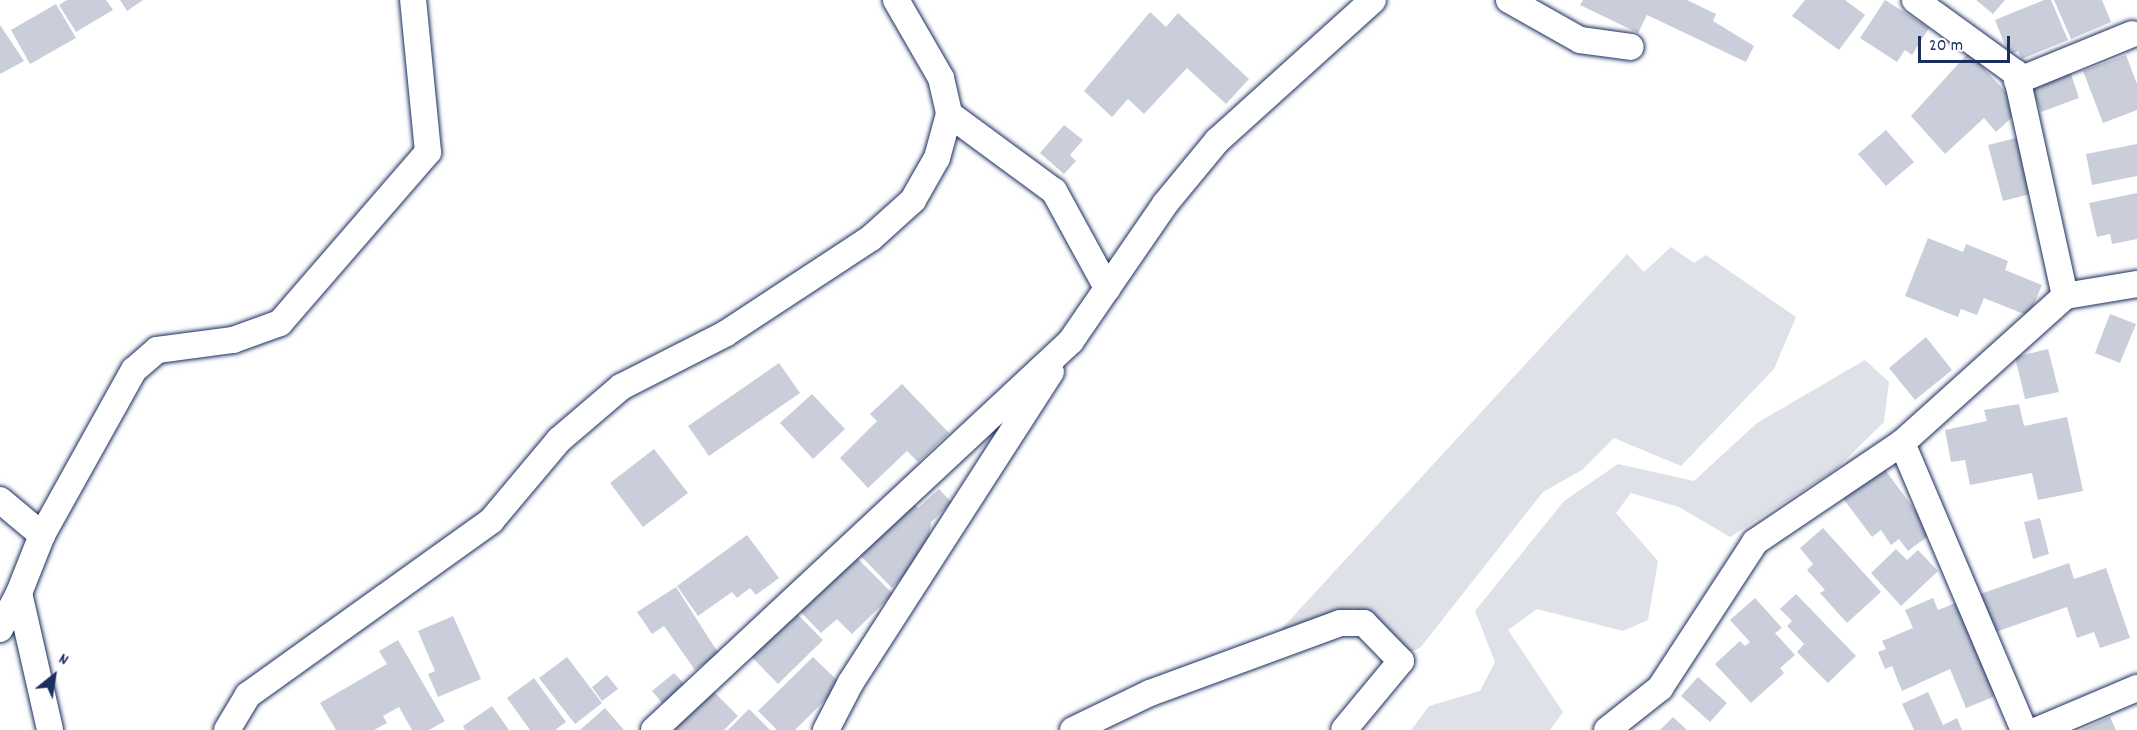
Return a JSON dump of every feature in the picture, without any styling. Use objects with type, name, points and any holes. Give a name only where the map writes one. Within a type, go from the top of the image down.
[{"type":"street","points":[[0,629],[19,593],[42,535],[134,369],[157,350],[233,340],[280,322],[428,152],[413,0]]},
{"type":"street","points":[[227,730],[248,695],[491,520],[558,440],[621,387],[735,328],[871,238],[913,200],[937,158],[950,114],[940,78],[896,0]]},
{"type":"street","points":[[826,730],[850,682],[1071,341],[1107,288],[1217,141],[1373,0]]},
{"type":"street","points":[[1509,0],[1580,40],[1631,47]]},
{"type":"street","points":[[1915,0],[2016,73],[2064,296]]},
{"type":"street","points":[[2017,81],[2132,34]]},
{"type":"street","points":[[950,114],[1054,191],[1107,288]]},
{"type":"street","points":[[1607,730],[1660,688],[1755,542],[1902,442],[2064,296],[2137,284]]},
{"type":"street","points":[[654,730],[1071,341]]},
{"type":"street","points":[[1902,442],[2024,730]]},
{"type":"street","points":[[0,500],[42,535]]},
{"type":"street","points":[[19,593],[50,730]]},
{"type":"street","points":[[1073,730],[1150,693],[1340,623],[1364,622],[1401,661],[1344,730]]},
{"type":"street","points":[[2038,730],[2137,688]]},
{"type":"shaded area","points":[[1671,247],[1694,263],[1706,255],[1796,317],[1774,369],[1681,466],[1614,438],[1582,470],[1543,492],[1420,648],[1407,653],[1355,608],[1275,636],[1627,254],[1644,272]]},
{"type":"shaded area","points":[[1865,360],[1889,382],[1884,422],[1836,469],[1730,537],[1679,507],[1631,493],[1616,513],[1658,561],[1648,620],[1623,631],[1537,609],[1508,630],[1563,712],[1550,730],[1411,730],[1429,706],[1480,691],[1495,662],[1475,611],[1564,501],[1618,464],[1694,481],[1757,423]]},
{"type":"building","points":[[67,0],[106,0],[113,10],[76,32],[59,5]]},
{"type":"building","points":[[120,0],[143,0],[127,11]]},
{"type":"building","points":[[1583,0],[1687,0],[1716,14],[1713,21],[1754,46],[1746,62],[1647,15],[1638,33],[1580,5]]},
{"type":"building","points":[[1805,0],[1845,0],[1865,15],[1839,50],[1792,16]]},
{"type":"building","points":[[1885,0],[1929,28],[1912,55],[1905,50],[1897,62],[1860,38]]},
{"type":"building","points":[[1976,0],[2005,0],[1993,14]]},
{"type":"building","points":[[2044,0],[2051,0],[2068,40],[2022,59],[2018,51],[2009,55],[1995,20]]},
{"type":"building","points":[[2054,0],[2102,0],[2111,22],[2071,39]]},
{"type":"building","points":[[56,4],[76,38],[30,64],[11,30]]},
{"type":"building","points":[[1150,12],[1166,27],[1178,13],[1249,79],[1226,104],[1187,68],[1144,114],[1128,99],[1112,117],[1084,91]]},
{"type":"building","points":[[0,25],[24,61],[0,74]]},
{"type":"building","points":[[1969,52],[2021,109],[1996,132],[1984,118],[1945,154],[1911,116]]},
{"type":"building","points":[[2126,55],[2137,84],[2137,110],[2103,123],[2083,71]]},
{"type":"building","points":[[2070,71],[2079,98],[2041,112],[2031,84]]},
{"type":"building","points":[[1064,125],[1083,140],[1070,155],[1076,161],[1064,174],[1040,153]]},
{"type":"building","points":[[1886,130],[1914,162],[1886,186],[1858,154]]},
{"type":"building","points":[[2024,136],[2038,192],[2003,201],[1988,145]]},
{"type":"building","points":[[2137,144],[2137,176],[2092,185],[2086,154]]},
{"type":"building","points":[[2137,193],[2137,239],[2112,244],[2110,234],[2097,237],[2089,203]]},
{"type":"building","points":[[1928,238],[1963,252],[1966,244],[2008,261],[2005,270],[2042,285],[2029,316],[1984,298],[1977,315],[1961,309],[1958,317],[1905,296]]},
{"type":"building","points":[[2110,314],[2136,324],[2120,363],[2095,353]]},
{"type":"building","points":[[1926,337],[1952,370],[1915,400],[1889,368]]},
{"type":"building","points":[[2048,349],[2059,392],[2025,399],[2015,357]]},
{"type":"building","points":[[779,363],[800,393],[709,456],[688,426]]},
{"type":"building","points":[[902,384],[949,433],[918,462],[907,451],[868,488],[840,458],[877,421],[870,414]]},
{"type":"building","points":[[812,394],[845,429],[813,459],[780,423]]},
{"type":"building","points":[[2019,404],[2024,426],[2067,417],[2083,491],[2038,500],[2032,473],[1970,485],[1965,460],[1951,462],[1945,430],[1987,421],[1984,410]]},
{"type":"building","points":[[654,449],[688,493],[643,527],[610,483]]},
{"type":"building","points":[[1883,467],[1932,533],[1908,551],[1899,539],[1891,545],[1881,530],[1872,537],[1842,497]]},
{"type":"building","points":[[939,489],[952,503],[931,522],[927,552],[892,588],[856,551],[912,501],[918,508]]},
{"type":"building","points":[[2040,518],[2049,554],[2033,559],[2024,522]]},
{"type":"building","points":[[1823,528],[1881,592],[1847,623],[1820,593],[1825,590],[1807,570],[1813,564],[1800,548]]},
{"type":"building","points":[[747,535],[779,578],[756,595],[750,588],[737,598],[732,592],[698,616],[677,586]]},
{"type":"building","points":[[1896,549],[1907,560],[1918,550],[1938,571],[1901,606],[1871,573]]},
{"type":"building","points":[[852,553],[893,594],[852,634],[837,619],[821,633],[796,607]]},
{"type":"building","points":[[2069,563],[2074,579],[2106,568],[2130,638],[2100,648],[2094,632],[2077,638],[2067,607],[1993,633],[1980,594]]},
{"type":"building","points":[[676,587],[719,654],[695,670],[664,626],[652,634],[637,612]]},
{"type":"building","points":[[1796,594],[1856,656],[1828,683],[1797,652],[1804,644],[1787,626],[1792,621],[1780,609]]},
{"type":"building","points":[[1755,598],[1782,628],[1775,633],[1795,655],[1780,668],[1784,673],[1751,703],[1715,664],[1740,641],[1745,646],[1750,642],[1730,620]]},
{"type":"building","points":[[1933,598],[1938,610],[1958,602],[1998,695],[1966,708],[1950,669],[1902,691],[1892,666],[1885,669],[1878,652],[1886,649],[1882,641],[1913,628],[1905,610]]},
{"type":"building","points":[[792,609],[823,640],[778,684],[747,652]]},
{"type":"building","points":[[453,616],[481,679],[438,697],[428,674],[435,671],[418,631]]},
{"type":"building","points":[[398,640],[445,721],[429,730],[412,730],[399,707],[383,716],[387,723],[374,730],[336,730],[320,703],[387,664],[379,651]]},
{"type":"building","points":[[567,657],[602,703],[575,724],[539,678]]},
{"type":"building","points":[[813,657],[841,684],[795,730],[777,730],[758,711]]},
{"type":"building","points":[[674,673],[687,687],[665,706],[652,691]]},
{"type":"building","points":[[607,675],[618,689],[602,701],[592,687]]},
{"type":"building","points":[[1698,677],[1727,703],[1710,722],[1681,696]]},
{"type":"building","points":[[534,678],[566,722],[555,730],[530,730],[507,698]]},
{"type":"building","points":[[709,687],[738,716],[724,730],[665,730]]},
{"type":"building","points":[[1928,692],[1943,725],[1957,718],[1962,730],[1914,730],[1902,704]]},
{"type":"building","points":[[492,706],[509,730],[465,730],[463,726]]},
{"type":"building","points":[[605,708],[624,730],[580,730]]},
{"type":"building","points":[[749,709],[770,730],[728,730]]},
{"type":"building","points":[[1673,717],[1687,730],[1660,730]]},
{"type":"building","points":[[2110,717],[2116,730],[2081,730]]}]
